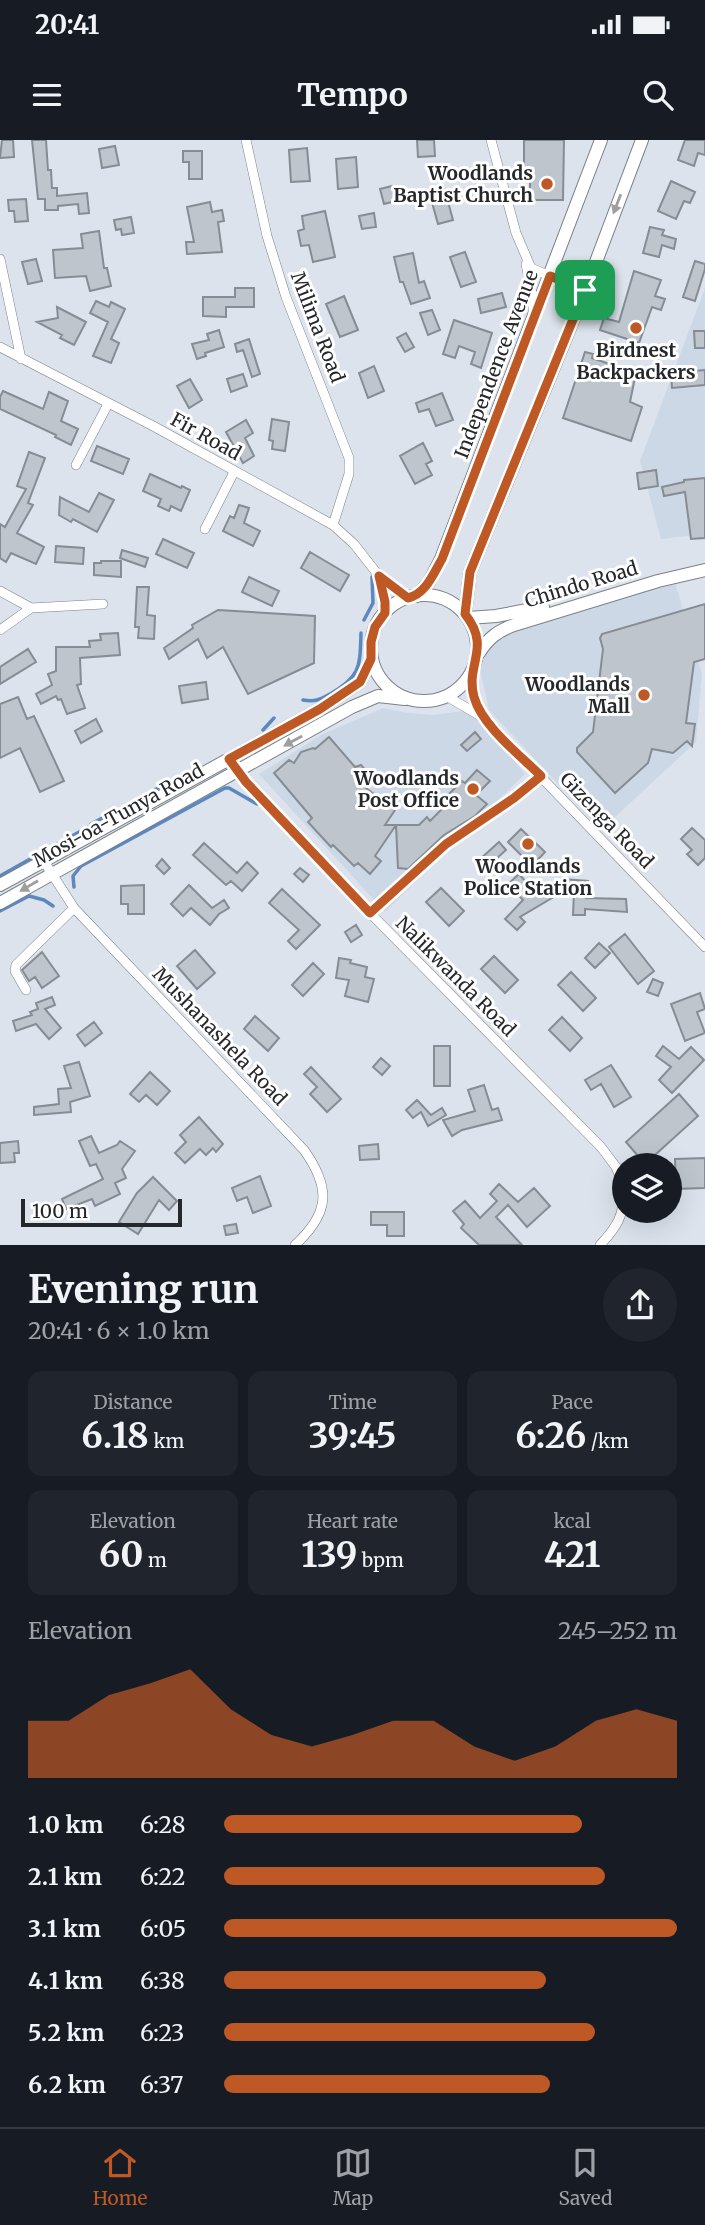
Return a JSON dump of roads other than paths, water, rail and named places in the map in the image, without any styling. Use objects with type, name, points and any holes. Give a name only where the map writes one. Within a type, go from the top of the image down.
[{"type":"main road","name":"Independence Avenue","points":[[413,597],[429,582],[442,559],[601,140]]},
{"type":"main road","points":[[466,616],[470,572],[585,290],[642,140]]},
{"type":"main road","name":"Chindo Road","points":[[466,616],[496,616],[529,611],[705,562]]},
{"type":"main road","name":"Chindo Road","points":[[479,653],[487,640],[507,628],[705,570]]},
{"type":"main road","points":[[413,597],[438,597],[457,607],[466,616],[476,634],[479,653],[473,669],[467,681],[448,697],[427,701],[405,698],[387,687],[371,659],[371,642],[375,627],[395,604],[413,597]]},
{"type":"main road","name":"Mosi-oa-Tunya Road","points":[[0,885],[166,796],[347,692],[362,680],[371,659]]},
{"type":"main road","name":"Mosi-oa-Tunya Road","points":[[0,902],[372,698],[405,698]]},
{"type":"street","name":"Milima Road","points":[[246,140],[267,236],[286,297],[349,458],[349,474],[333,525]]},
{"type":"street","points":[[491,140],[523,255],[533,299],[533,321]]},
{"type":"street","points":[[523,255],[531,268],[585,290]]},
{"type":"street","points":[[0,259],[21,359]]},
{"type":"street","name":"Fir Road","points":[[0,347],[155,427],[333,525],[354,544],[379,576],[413,597]]},
{"type":"street","points":[[76,465],[108,404]]},
{"type":"street","points":[[205,529],[234,472]]},
{"type":"street","name":"Fir Road","points":[[379,576],[385,613]]},
{"type":"street","points":[[0,591],[31,608],[103,604]]},
{"type":"street","points":[[0,630],[31,608]]},
{"type":"street","name":"Gizenga Road","points":[[473,669],[474,699],[484,718]]},
{"type":"street","name":"Gizenga Road","points":[[448,697],[484,718],[705,947]]},
{"type":"street","name":"Nalikwanda Road","points":[[229,759],[238,772],[370,913],[601,1147],[612,1162]]},
{"type":"street","points":[[370,913],[446,844],[514,798],[541,776]]},
{"type":"street","name":"Mushanashela Road","points":[[43,860],[74,908],[304,1150],[318,1170],[324,1192],[320,1215],[307,1234],[295,1245]]},
{"type":"street","points":[[26,990],[15,971],[16,965],[74,908]]},
{"type":"street","name":"Nalikwanda Road","points":[[600,1245],[619,1223]]},
{"type":"waterway","points":[[364,620],[373,603],[372,577]]},
{"type":"waterway","points":[[303,700],[323,698],[348,682],[357,670],[361,633]]},
{"type":"waterway","points":[[263,730],[274,718]]},
{"type":"waterway","points":[[139,798],[191,771]]},
{"type":"waterway","points":[[74,887],[73,876],[81,866],[225,788],[257,804]]},
{"type":"waterway","points":[[91,824],[129,804]]},
{"type":"waterway","points":[[56,845],[88,827]]},
{"type":"waterway","points":[[0,876],[46,850]]},
{"type":"waterway","points":[[0,911],[29,896],[53,906]]},
{"type":"place","name":"Woodlands Baptist Church","points":[[547,184]]},
{"type":"place","name":"Birdnest Backpackers","points":[[636,328]]},
{"type":"place","name":"Woodlands Mall","points":[[644,695]]},
{"type":"place","name":"Woodlands Post Office","points":[[473,789]]},
{"type":"place","name":"Woodlands Police Station","points":[[528,844]]}]
